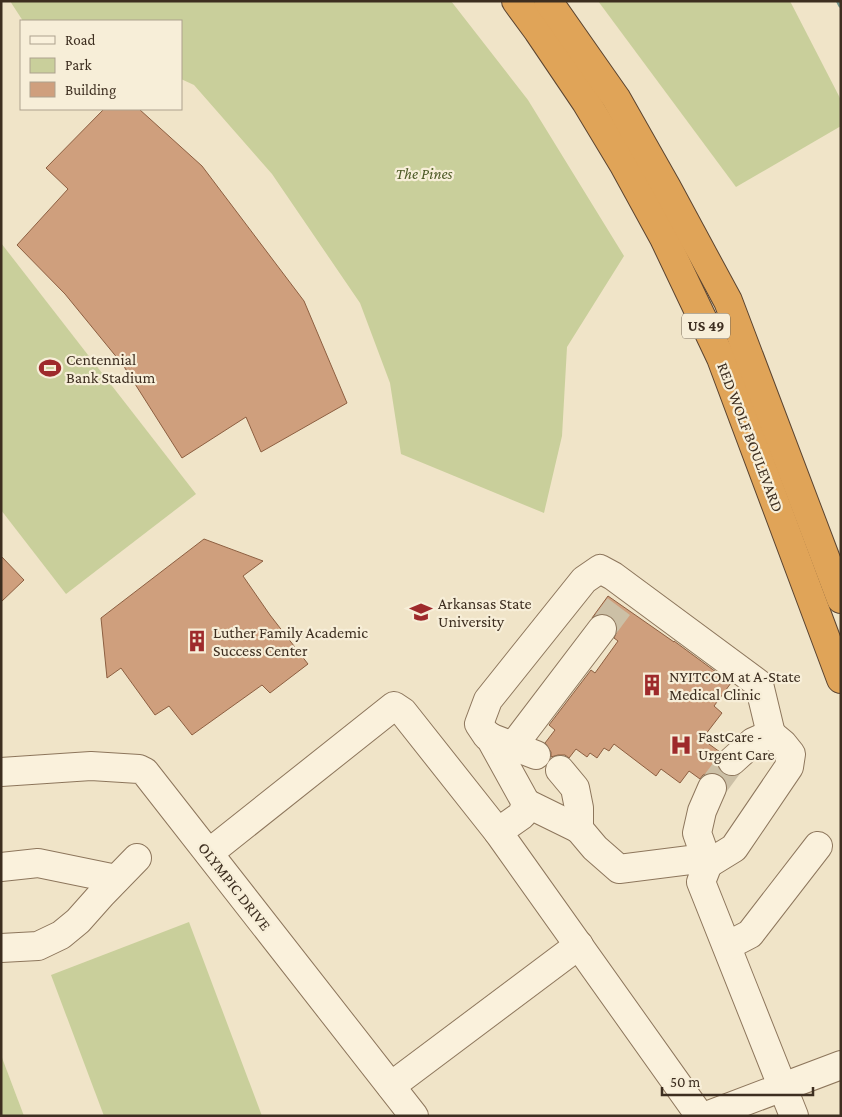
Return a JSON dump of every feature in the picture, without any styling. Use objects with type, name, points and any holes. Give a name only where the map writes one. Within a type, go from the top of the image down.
[{"type":"highway","name":"RED WOLF BOULEVARD","points":[[516,1],[586,102],[624,164],[664,238],[721,358],[841,679]]},
{"type":"highway","name":"RED WOLF BOULEVARD","points":[[548,1],[616,98],[728,302],[841,599]]},
{"type":"street","points":[[498,832],[522,815],[526,803],[512,746],[479,724],[488,700],[584,580],[600,570],[612,576],[626,598],[759,684],[770,734],[783,744],[791,754],[789,767],[734,848],[708,864],[701,882],[794,1116]]},
{"type":"street","points":[[512,746],[602,628]]},
{"type":"street","points":[[209,853],[394,706],[403,712],[498,832],[700,1116]]},
{"type":"street","points":[[732,761],[753,742],[770,734]]},
{"type":"street","name":"OLYMPIC DRIVE","points":[[1,772],[91,766],[139,768],[145,772],[414,1116]]},
{"type":"street","points":[[560,770],[575,788],[579,808],[579,829]]},
{"type":"street","points":[[708,864],[697,833],[702,810],[712,788]]},
{"type":"street","points":[[526,803],[579,829],[619,869],[690,860],[708,864]]},
{"type":"street","points":[[727,946],[750,934],[818,846]]},
{"type":"street","points":[[1,948],[38,946],[61,935],[78,921],[137,858]]},
{"type":"street","points":[[1,867],[38,862],[116,879]]},
{"type":"street","points":[[391,1086],[579,945]]},
{"type":"street","points":[[706,1116],[760,1107],[783,1087],[841,1065]]},
{"type":"green space","name":"The Pines","points":[[10,1],[451,1],[528,100],[624,256],[567,347],[562,436],[544,513],[401,454],[390,383],[360,303],[272,174],[194,85],[182,79],[182,20],[22,20]]},
{"type":"green space","points":[[598,1],[790,1],[841,100],[841,126],[736,187]]},
{"type":"green space","name":"Centennial Bank Stadium","points":[[1,243],[196,494],[66,594],[1,510]]},
{"type":"green space","points":[[189,922],[262,1116],[104,1116],[51,975]]},
{"type":"green space","points":[[1,1055],[24,1116],[1,1116]]},
{"type":"building","points":[[103,110],[140,110],[202,166],[304,301],[347,403],[261,452],[246,417],[182,458],[123,365],[65,294],[17,245],[68,189],[46,168]]},
{"type":"building","name":"Luther Family Academic Success Center","points":[[204,539],[263,561],[243,576],[308,664],[270,693],[262,685],[192,735],[169,706],[155,715],[121,668],[107,678],[101,618]]},
{"type":"building","points":[[1,556],[24,580],[1,602]]},
{"type":"building","name":"NYITCOM at A-State Medical Clinic","points":[[608,596],[731,683],[714,706],[722,713],[702,739],[720,752],[717,757],[717,764],[720,771],[727,776],[734,776],[727,785],[724,778],[719,774],[711,772],[703,775],[700,779],[689,771],[680,783],[661,769],[656,776],[614,744],[609,751],[604,748],[597,758],[590,753],[587,757],[576,749],[569,758],[565,755],[551,757],[551,752],[545,743],[555,730],[549,725],[591,670],[595,673],[618,641],[614,638],[617,631],[617,623],[612,617],[596,614],[592,618]]},
{"type":"waterway","points":[[839,1],[841,5]]},
{"type":"tunnel","points":[[602,629],[620,605]]},
{"type":"tunnel","points":[[712,788],[732,761]]},
{"type":"place","name":"Centennial Bank Stadium","points":[[50,368]]},
{"type":"place","name":"Arkansas State University","points":[[421,612]]},
{"type":"place","name":"Luther Family Academic Success Center","points":[[197,641]]},
{"type":"place","name":"NYITCOM at A-State Medical Clinic","points":[[652,685]]},
{"type":"place","name":"FastCare - Urgent Care","points":[[681,745]]}]
